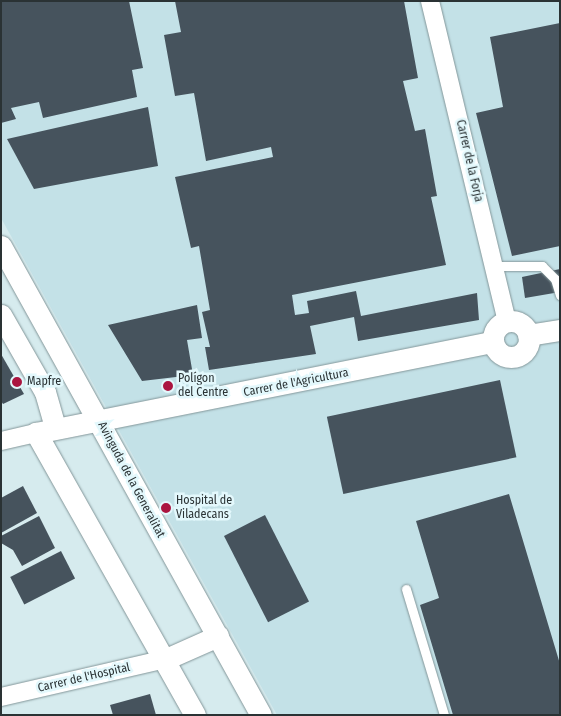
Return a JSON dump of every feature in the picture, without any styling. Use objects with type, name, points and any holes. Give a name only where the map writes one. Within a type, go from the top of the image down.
[{"type":"street","name":"Carrer de la Forja","points":[[430,1],[507,322]]},
{"type":"street","name":"Avinguda de la Generalitat","points":[[1,246],[261,715]]},
{"type":"street","points":[[1,315],[45,392],[46,431],[195,715]]},
{"type":"street","points":[[507,322],[522,326],[528,335],[524,352],[514,358],[497,352],[492,342],[497,327],[507,322]]},
{"type":"street","points":[[528,335],[560,330]]},
{"type":"street","name":"Carrer de l'Agricultura","points":[[46,431],[100,422],[492,342]]},
{"type":"street","points":[[1,441],[46,431]]},
{"type":"street","points":[[166,659],[218,636]]},
{"type":"street","name":"Carrer de l'Hospital","points":[[1,697],[166,659]]},
{"type":"lane","points":[[494,266],[542,266],[555,279],[560,295]]},
{"type":"lane","points":[[406,588],[444,715]]},
{"type":"shaded area","points":[[1,1],[560,1],[560,715],[277,715],[1,218]]},
{"type":"building","points":[[1,1],[129,1],[143,68],[132,70],[137,97],[43,118],[39,102],[11,108],[16,119],[1,123]]},
{"type":"building","points":[[175,1],[404,1],[418,78],[403,81],[415,131],[425,129],[437,196],[431,197],[446,265],[292,295],[295,315],[309,313],[307,301],[356,291],[361,316],[477,293],[479,320],[358,341],[354,317],[310,326],[316,354],[209,370],[205,347],[210,347],[202,312],[210,310],[199,246],[191,248],[175,177],[273,157],[271,147],[206,161],[194,93],[175,96],[164,35],[181,32]]},
{"type":"building","points":[[560,23],[560,246],[512,256],[476,113],[503,107],[490,37]]},
{"type":"building","points":[[148,107],[158,166],[34,189],[7,139]]},
{"type":"building","points":[[560,269],[560,292],[525,298],[522,277]]},
{"type":"building","points":[[197,305],[202,338],[187,340],[193,375],[142,381],[108,325]]},
{"type":"building","points":[[1,354],[24,394],[3,404],[1,401]]},
{"type":"building","points":[[500,380],[516,457],[343,494],[327,417]]},
{"type":"building","points":[[23,486],[37,513],[1,533],[1,498]]},
{"type":"building","points":[[509,494],[560,664],[560,715],[453,715],[420,605],[439,598],[416,521]]},
{"type":"building","points":[[265,515],[309,601],[268,622],[224,536]]},
{"type":"building","points":[[39,516],[55,548],[22,566],[13,550],[1,543],[1,536]]},
{"type":"building","points":[[61,551],[75,579],[24,604],[10,577]]},
{"type":"building","points":[[150,694],[156,715],[113,715],[110,705]]},
{"type":"place","name":"Mapfre","points":[[17,382]]},
{"type":"place","name":"Polígon del Centre","points":[[168,386]]},
{"type":"place","name":"Hospital de Viladecans","points":[[166,508]]}]
